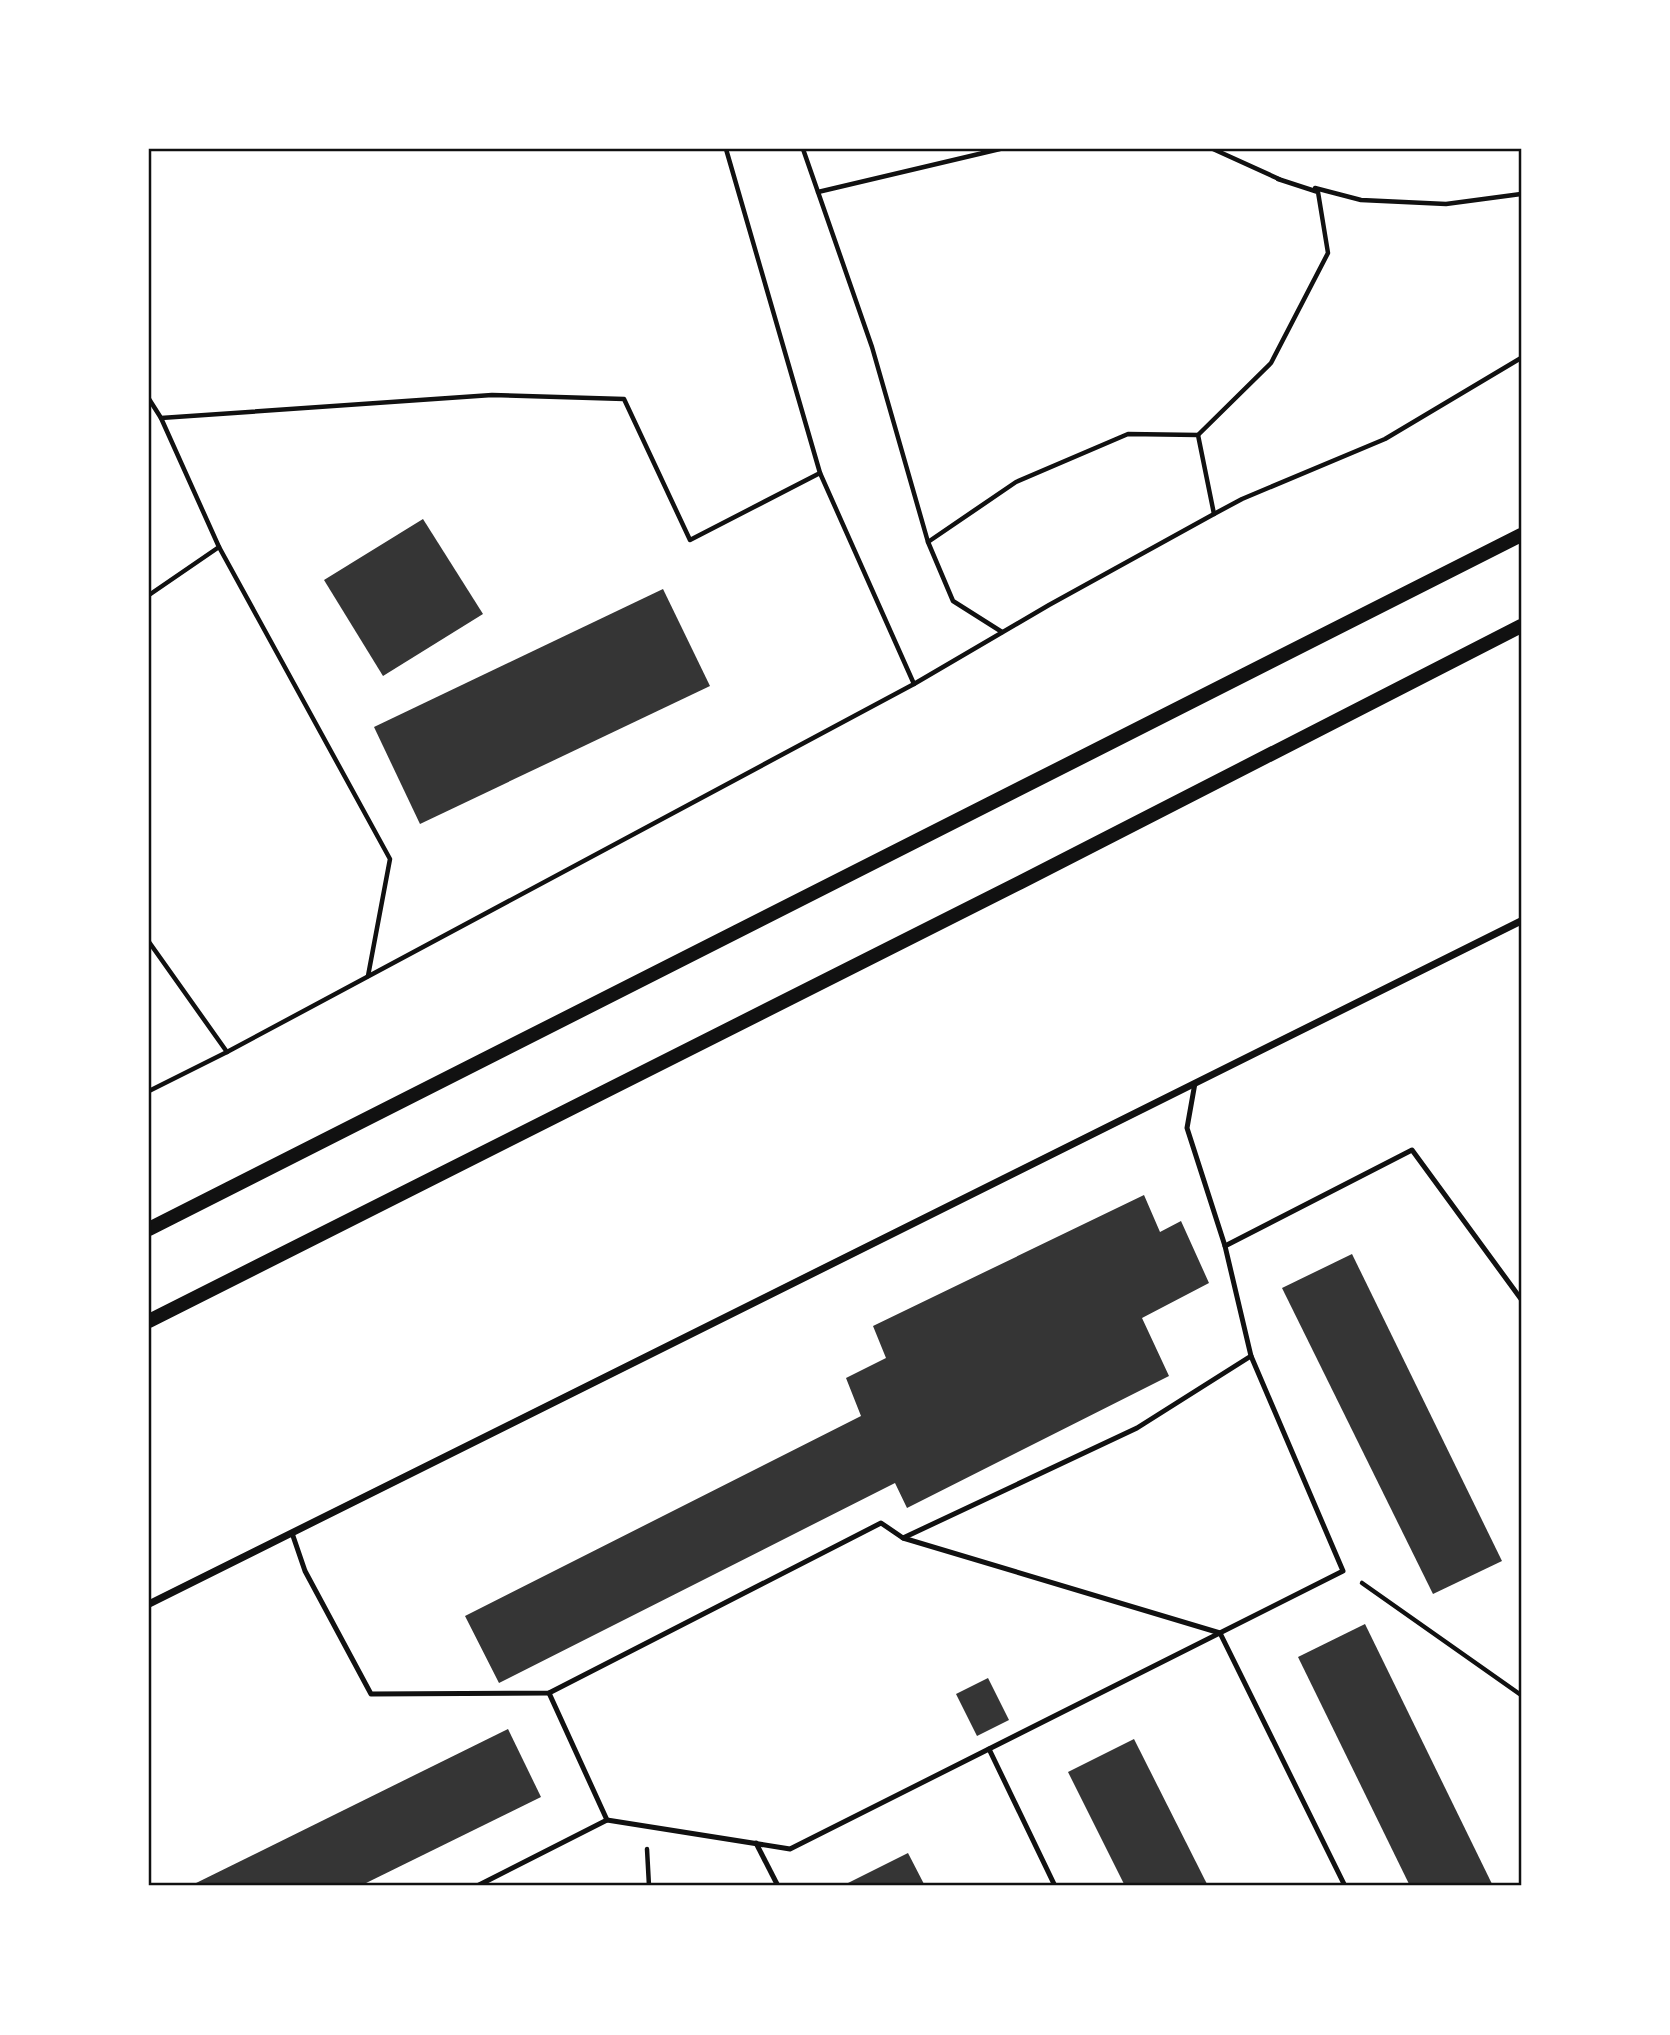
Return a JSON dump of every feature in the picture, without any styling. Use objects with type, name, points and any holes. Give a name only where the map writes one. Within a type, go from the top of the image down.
[{"type":"main road","points":[[149,1229],[1521,535]]},
{"type":"main road","points":[[149,1321],[1021,882],[1521,626]]},
{"type":"street","points":[[149,1604],[1521,921]]},
{"type":"lane","points":[[477,1886],[607,1820],[790,1849],[1343,1572],[1251,1356],[1225,1246],[1186,1128],[1195,1083]]},
{"type":"lane","points":[[1225,1246],[1412,1150],[1521,1299]]},
{"type":"lane","points":[[903,1538],[1137,1428],[1251,1356]]},
{"type":"lane","points":[[292,1532],[306,1571],[371,1694],[549,1693],[881,1523],[903,1538],[1220,1633],[1345,1886]]},
{"type":"lane","points":[[549,1693],[607,1820]]},
{"type":"lane","points":[[989,1749],[1055,1886]]},
{"type":"lane","points":[[756,1843],[778,1886]]},
{"type":"path","points":[[726,149],[820,473],[914,684]]},
{"type":"path","points":[[803,149],[872,347],[928,542],[953,601],[1002,632]]},
{"type":"path","points":[[818,192],[1000,149]]},
{"type":"path","points":[[928,542],[1016,482],[1128,434],[1198,435],[1271,363],[1328,253],[1318,192],[1278,178],[1213,149]]},
{"type":"path","points":[[1278,178],[1361,200],[1446,204],[1521,194]]},
{"type":"path","points":[[149,1091],[227,1052],[914,684],[1242,499],[1385,439],[1521,358]]},
{"type":"path","points":[[162,418],[492,395],[624,399],[690,540],[820,473]]},
{"type":"path","points":[[149,399],[162,418],[219,547],[390,859],[368,976]]},
{"type":"path","points":[[1198,435],[1214,514]]},
{"type":"path","points":[[149,595],[219,547]]},
{"type":"path","points":[[149,942],[227,1052]]},
{"type":"path","points":[[1357,1580],[1521,1695]]},
{"type":"path","points":[[645,1826],[649,1886]]},
{"type":"building","points":[[423,519],[483,614],[383,676],[324,580]]},
{"type":"building","points":[[663,589],[710,686],[420,824],[374,727]]},
{"type":"building","points":[[1144,1195],[1160,1232],[1181,1221],[1209,1283],[1142,1318],[1169,1376],[907,1508],[895,1483],[499,1683],[465,1616],[861,1416],[846,1378],[886,1358],[873,1326]]},
{"type":"building","points":[[1352,1254],[1502,1561],[1433,1594],[1282,1288]]},
{"type":"building","points":[[1365,1624],[1493,1886],[1410,1886],[1298,1657]]},
{"type":"building","points":[[988,1678],[1009,1720],[977,1736],[956,1694]]},
{"type":"building","points":[[508,1729],[541,1797],[360,1886],[190,1886]]},
{"type":"building","points":[[1134,1739],[1208,1886],[1125,1886],[1068,1772]]},
{"type":"building","points":[[908,1853],[925,1886],[842,1886]]}]
